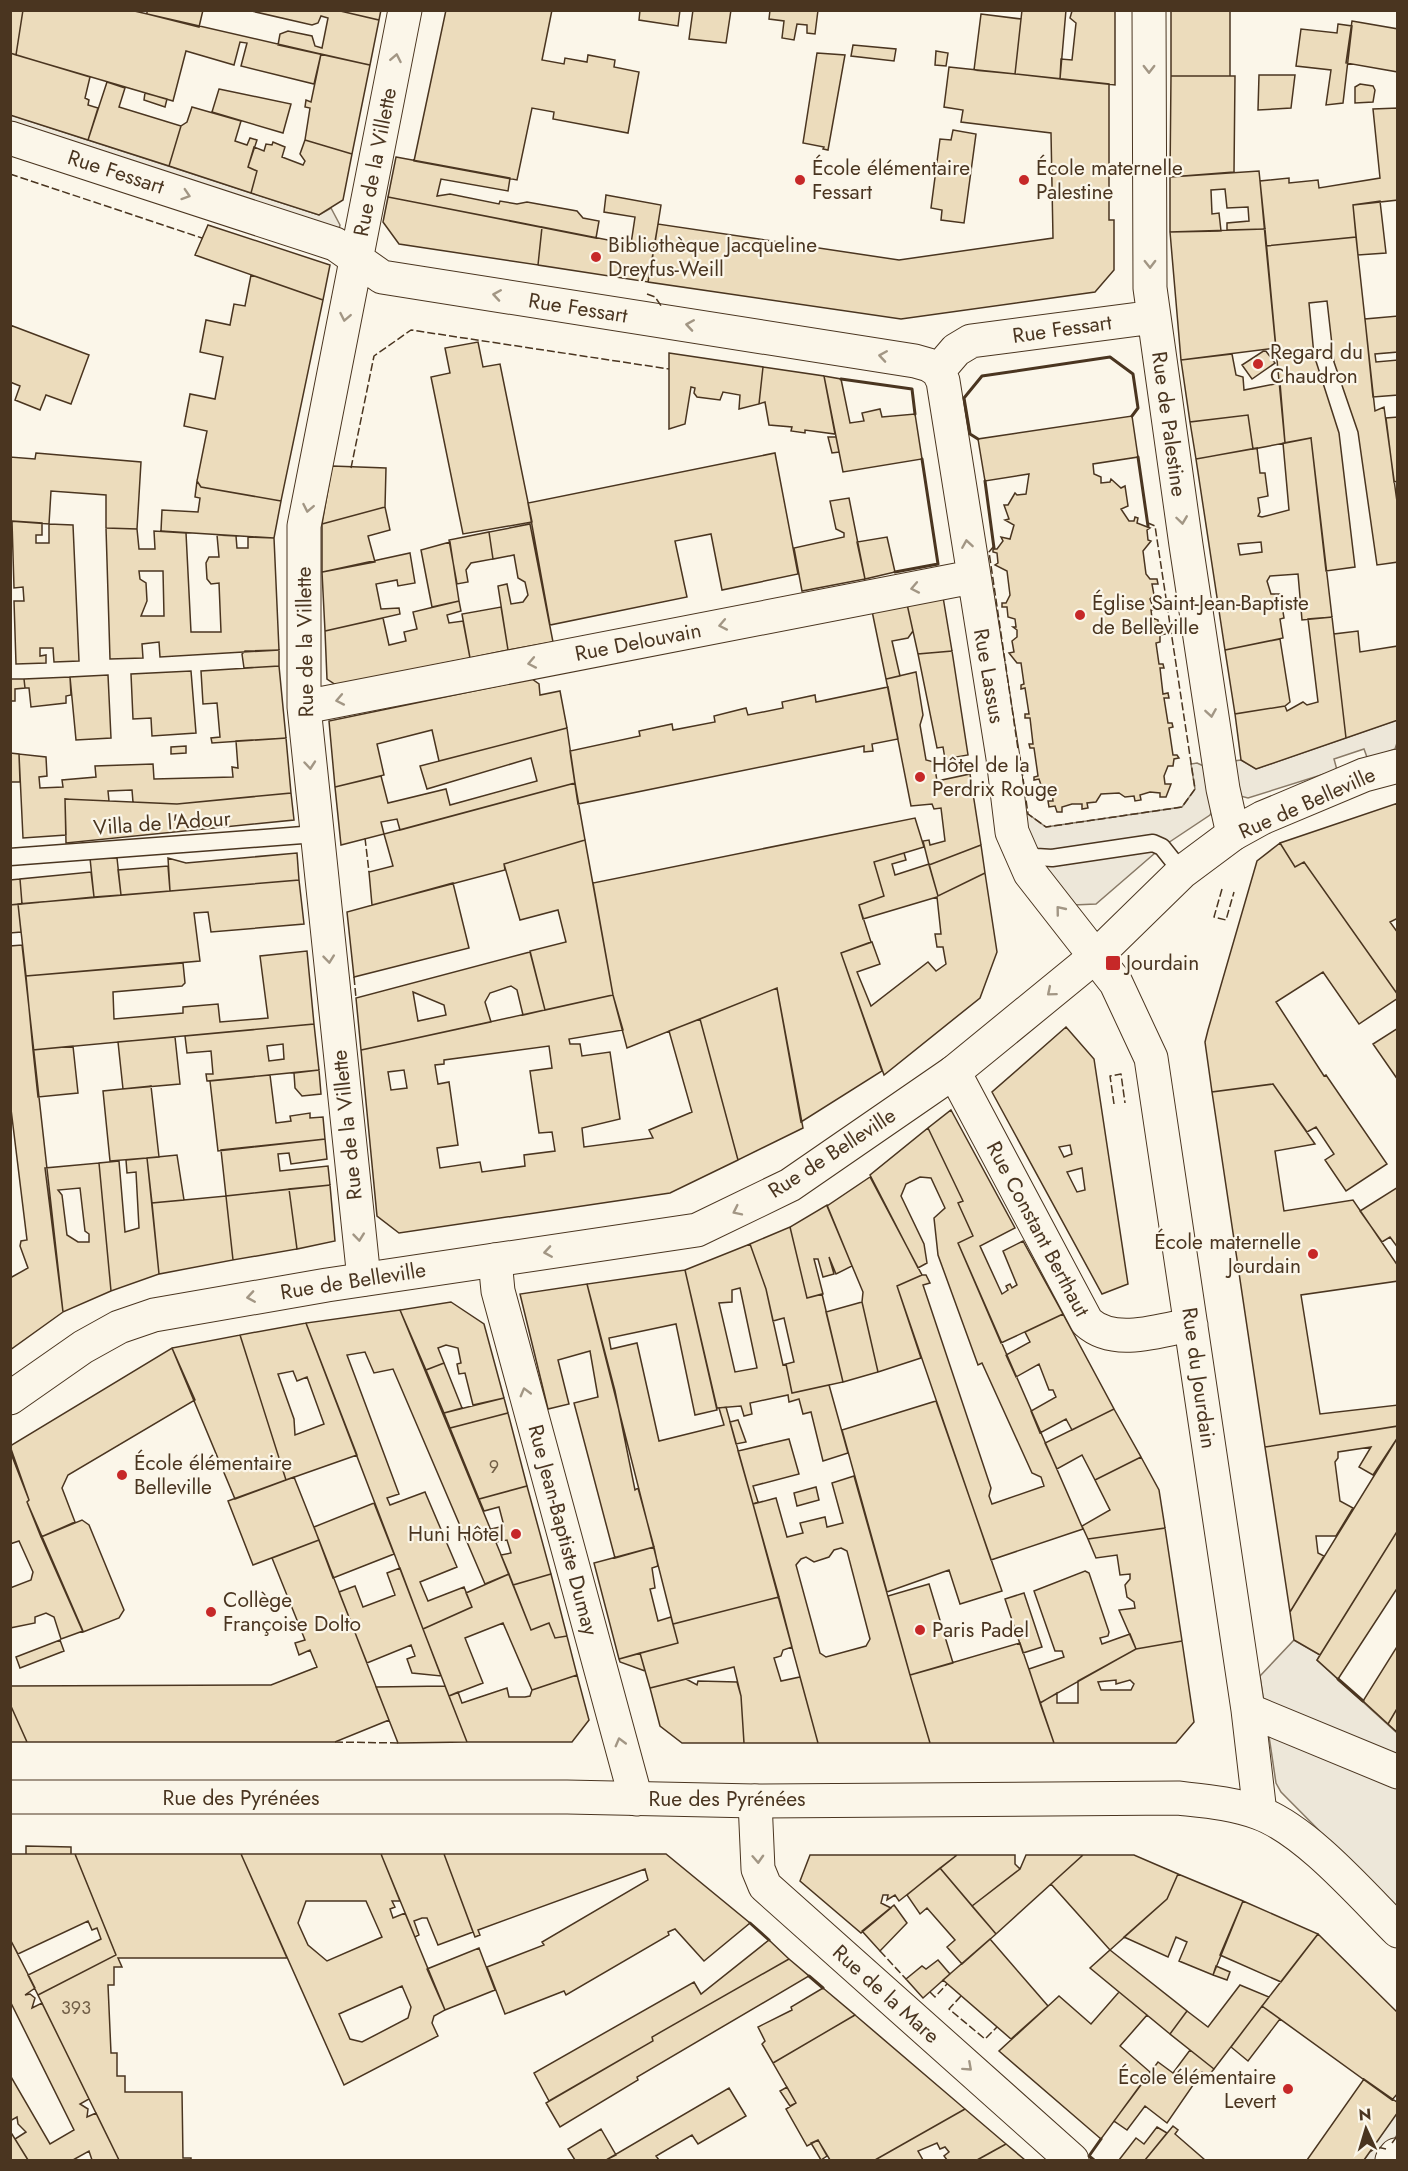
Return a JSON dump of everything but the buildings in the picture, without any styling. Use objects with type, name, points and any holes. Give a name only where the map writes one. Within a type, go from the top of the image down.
[{"type":"street","name":"Rue de la Villette","points":[[364,1279],[304,707],[304,526],[405,10]]},
{"type":"street","name":"Rue de Palestine","points":[[1149,10],[1150,288],[1223,789],[1233,834]]},
{"type":"street","name":"Rue Fessart","points":[[10,138],[335,244],[382,277],[915,361],[938,371],[956,350],[971,341],[1154,317]]},
{"type":"street","name":"Rue Lassus","points":[[938,371],[943,381],[972,577],[1003,758],[1012,832],[1030,873],[1097,955]]},
{"type":"street","name":"Rue Delouvain","points":[[304,707],[972,577]]},
{"type":"street","name":"Rue de Belleville","points":[[10,1398],[83,1347],[119,1327],[154,1315],[364,1279],[697,1230],[790,1185],[954,1072],[1097,955],[1182,872],[1233,834],[1262,818],[1364,775],[1398,766]]},
{"type":"street","name":"Rue du Jourdain","points":[[1097,955],[1116,983],[1151,1058],[1246,1701],[1260,1813]]},
{"type":"street","name":"Rue Constant Berthaut","points":[[954,1072],[1087,1322],[1105,1335],[1120,1336],[1191,1325]]},
{"type":"street","name":"Rue Jean-Baptiste Dumay","points":[[495,1260],[498,1291],[636,1799]]},
{"type":"street","points":[[1246,1701],[1398,1772]]},
{"type":"street","name":"Rue des Pyrénées","points":[[10,1797],[755,1801],[1178,1798],[1219,1802],[1260,1813],[1309,1845],[1398,1931]]},
{"type":"street","name":"Rue de la Mare","points":[[755,1801],[758,1869],[765,1886],[1072,2160]]},
{"type":"lane","name":"Villa de l'Adour","points":[[10,857],[316,834]]},
{"type":"lane","points":[[1019,851],[1036,857],[1052,858],[1153,843],[1162,847],[1182,872]]},
{"type":"shaded area","points":[[11,115],[319,215],[331,208],[340,225],[339,229],[11,123]]},
{"type":"shaded area","points":[[1397,720],[1395,749],[1368,760],[1364,749],[1334,759],[1337,770],[1248,798],[1240,796],[1234,761],[1241,760],[1256,769]]},
{"type":"shaded area","points":[[1197,763],[1208,768],[1213,809],[1210,815],[1162,847],[1096,904],[1073,905],[1052,888],[1022,815],[1028,814],[1046,827],[1182,807],[1195,789],[1191,764]]},
{"type":"shaded area","points":[[1294,1640],[1320,1655],[1317,1660],[1397,1733],[1397,1909],[1281,1792],[1276,1783],[1260,1676]]},
{"type":"shaded area","points":[[1397,2112],[1397,2135],[1388,2149],[1397,2160],[1364,2160]]},
{"type":"fence","points":[[10,174],[202,238]]},
{"type":"fence","points":[[647,294],[655,297],[662,307]]},
{"type":"fence","points":[[351,468],[374,356],[411,330],[669,369]]},
{"type":"fence","points":[[1020,757],[1028,814],[1046,827],[1182,807],[1195,789],[1155,526],[1148,523]]},
{"type":"fence","points":[[994,546],[989,552],[1018,749]]},
{"type":"fence","points":[[365,838],[369,872]]},
{"type":"fence","points":[[1222,889],[1214,917],[1226,920],[1234,892]]},
{"type":"fence","points":[[354,977],[356,998]]},
{"type":"fence","points":[[1114,1104],[1110,1076],[1121,1074],[1125,1103]]},
{"type":"fence","points":[[335,1742],[398,1743]]},
{"type":"fence","points":[[880,1951],[906,1979]]},
{"type":"fence","points":[[930,1992],[935,1997],[947,1984]]},
{"type":"fence","points":[[961,1996],[949,2009],[985,2039],[997,2027]]},
{"type":"fence","points":[[1392,2143],[1398,2135]]},
{"type":"fence","points":[[1370,2152],[1377,2147],[1386,2149]]},
{"type":"wall","points":[[978,439],[970,434],[964,398],[982,376],[1110,357],[1133,374],[1138,408],[1132,416]]},
{"type":"wall","points":[[841,379],[912,389],[915,414]]},
{"type":"wall","points":[[1138,457],[1148,526]]},
{"type":"wall","points":[[895,572],[938,564],[922,459]]},
{"type":"wall","points":[[985,481],[994,548]]},
{"type":"wall","points":[[1338,1679],[1363,1701]]},
{"type":"wall","points":[[750,1923],[769,1940]]},
{"type":"wall","points":[[809,1976],[823,1988]]},
{"type":"wall","points":[[1094,2160],[1089,2156],[1101,2139]]},
{"type":"place","name":"École élémentaire Fessart","points":[[800,180]]},
{"type":"place","name":"École maternelle Palestine","points":[[1024,180]]},
{"type":"place","name":"Bibliothèque Jacqueline Dreyfus-Weill","points":[[596,257]]},
{"type":"place","name":"Regard du Chaudron","points":[[1258,364]]},
{"type":"place","name":"Église Saint-Jean-Baptiste de Belleville","points":[[1080,615]]},
{"type":"place","name":"Hôtel de la Perdrix Rouge","points":[[920,777]]},
{"type":"place","name":"Jourdain","points":[[1113,963]]},
{"type":"place","name":"École maternelle Jourdain","points":[[1313,1254]]},
{"type":"place","name":"École élémentaire Belleville","points":[[122,1475]]},
{"type":"place","name":"Huni Hôtel","points":[[516,1534]]},
{"type":"place","name":"Collège Françoise Dolto","points":[[211,1612]]},
{"type":"place","name":"Paris Padel","points":[[920,1630]]},
{"type":"place","name":"École élémentaire Levert","points":[[1288,2089]]}]
